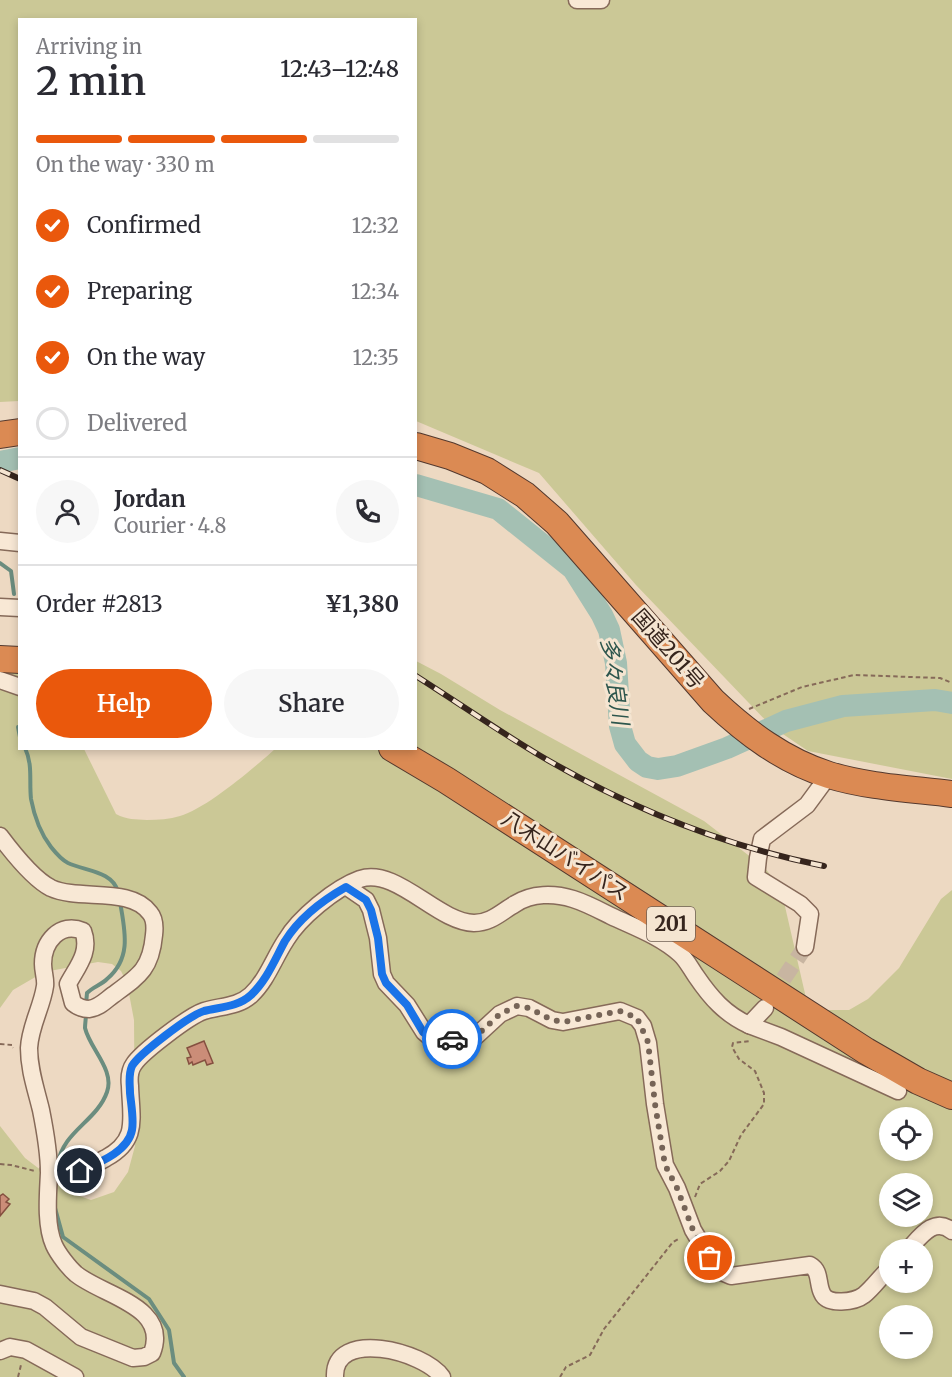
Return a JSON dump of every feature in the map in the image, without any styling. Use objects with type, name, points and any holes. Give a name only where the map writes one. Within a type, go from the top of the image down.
[{"type":"highway","points":[[0,435],[18,432]]},
{"type":"highway","name":"国道201号","points":[[417,446],[450,456],[487,471],[525,495],[557,523],[713,701],[764,743],[794,761],[829,775],[860,782],[952,794]]},
{"type":"highway","points":[[0,642],[18,643]]},
{"type":"highway","points":[[0,659],[18,660]]},
{"type":"highway","name":"八木山バイパス","points":[[417,746],[454,767],[876,1038],[952,1078]]},
{"type":"highway","name":"八木山バイパス","points":[[395,750],[466,793],[866,1051],[918,1081],[952,1096]]},
{"type":"street","points":[[577,0],[601,0]]},
{"type":"street","points":[[1,542],[18,543]]},
{"type":"street","points":[[0,607],[18,608]]},
{"type":"street","points":[[0,680],[18,686]]},
{"type":"street","points":[[805,947],[810,914],[800,904],[756,877],[758,858],[762,839],[807,805],[829,775]]},
{"type":"street","points":[[0,836],[40,880],[52,888],[71,893],[130,899],[142,904],[151,914],[155,924],[151,959],[138,977],[98,1006],[90,1009],[73,1003],[68,984],[86,950],[83,931],[75,928],[64,929],[55,934],[46,945],[43,963],[46,983],[29,1044],[31,1078],[41,1109],[49,1171],[46,1194],[54,1245],[75,1273],[140,1310],[152,1321],[155,1334],[152,1353],[144,1357],[133,1358],[81,1337],[45,1307],[34,1301],[0,1294]]},
{"type":"street","points":[[49,1171],[80,1171],[120,1149],[129,1138],[132,1129],[129,1074],[133,1065],[144,1053],[192,1018],[202,1012],[241,1002],[251,994],[265,978],[287,938],[298,926],[322,901],[361,879],[378,878],[394,884],[452,917],[467,922],[484,923],[526,897],[542,895],[573,899],[668,945],[682,955],[713,1000],[750,1033],[781,1037],[898,1091]]},
{"type":"street","points":[[346,887],[366,900],[371,910],[378,938],[382,974],[386,983],[407,1005],[423,1032],[431,1038],[441,1040],[475,1037],[500,1014],[517,1006],[529,1008],[552,1020],[563,1022],[620,1011],[637,1018],[648,1042],[665,1165],[693,1230],[717,1270],[722,1274],[731,1276],[810,1264],[818,1272],[822,1294],[826,1300],[832,1301],[856,1299],[863,1296],[879,1279]]},
{"type":"street","points":[[750,1033],[765,1008]]},
{"type":"street","points":[[919,1239],[930,1228],[937,1225],[944,1225],[952,1230]]},
{"type":"street","points":[[0,1351],[10,1347],[26,1350],[75,1377]]},
{"type":"street","points":[[335,1377],[334,1368],[338,1360],[348,1353],[365,1348],[384,1348],[399,1351],[429,1365],[442,1377]]},
{"type":"path","points":[[734,720],[802,687],[854,675],[940,678],[952,683]]},
{"type":"path","points":[[682,1203],[690,1203],[695,1198],[700,1184],[720,1171],[729,1161],[741,1135],[764,1104],[764,1093],[755,1071],[739,1059],[732,1047],[733,1043],[750,1033]]},
{"type":"path","points":[[0,1164],[42,1173],[49,1171]]},
{"type":"path","points":[[560,1377],[566,1367],[590,1354],[604,1329],[673,1242],[693,1230]]},
{"type":"shaded area","points":[[0,0],[952,0],[952,779],[808,751],[771,726],[636,585],[539,473],[417,421],[417,18],[18,18],[18,401],[0,402]]},
{"type":"shaded area","points":[[0,649],[18,654],[18,750],[84,750],[116,814],[127,818],[147,820],[176,817],[191,812],[229,787],[274,750],[417,750],[417,662],[500,710],[704,821],[765,868],[781,889],[806,998],[822,1010],[849,1010],[868,999],[899,968],[941,899],[952,890],[952,1377],[0,1377],[0,1126],[25,1158],[71,1193],[91,1200],[114,1192],[128,1172],[135,1146],[134,1020],[127,983],[121,971],[112,964],[98,962],[44,972],[13,990],[0,1008]]},
{"type":"building","points":[[204,1041],[213,1063],[207,1065],[205,1060],[193,1065],[192,1062],[189,1064],[187,1058],[191,1057],[187,1048]]},
{"type":"building","points":[[3,1194],[9,1199],[6,1202],[10,1204],[0,1216],[0,1196]]},
{"type":"waterway","name":"多々良川","points":[[0,462],[18,458]]},
{"type":"waterway","name":"多々良川","points":[[417,485],[498,509],[573,569],[609,630],[616,663],[620,726],[625,744],[638,761],[647,767],[658,769],[677,766],[727,748],[786,721],[843,706],[935,700],[952,703]]},
{"type":"waterway","points":[[0,563],[11,571],[14,594]]},
{"type":"waterway","points":[[26,750],[30,767],[32,805],[47,842],[66,862],[104,876],[115,885],[118,892]]},
{"type":"waterway","points":[[86,1004],[87,993],[105,981],[120,962],[125,943],[120,902]]},
{"type":"waterway","points":[[58,1164],[66,1143],[96,1111],[109,1084],[105,1068],[85,1028],[86,1014]]},
{"type":"waterway","points":[[55,1208],[63,1237],[149,1299],[169,1330],[174,1363],[184,1377]]},
{"type":"tunnel","points":[[770,999],[805,947]]},
{"type":"railway","points":[[0,470],[18,478]]},
{"type":"railway","points":[[417,677],[539,755],[641,808],[750,848],[824,866]]},
{"type":"way so far","points":[[452,1039],[475,1037],[500,1014],[517,1006],[529,1008],[552,1020],[563,1022],[620,1011],[637,1018],[648,1042],[665,1165],[677,1188],[693,1230],[710,1258]]},
{"type":"route","points":[[80,1171],[120,1149],[129,1138],[132,1129],[129,1074],[133,1065],[144,1053],[202,1012],[241,1002],[251,994],[265,978],[287,938],[303,919],[322,901],[346,887],[366,900],[371,910],[378,938],[382,974],[386,983],[407,1005],[423,1032],[431,1038],[452,1039]]}]
